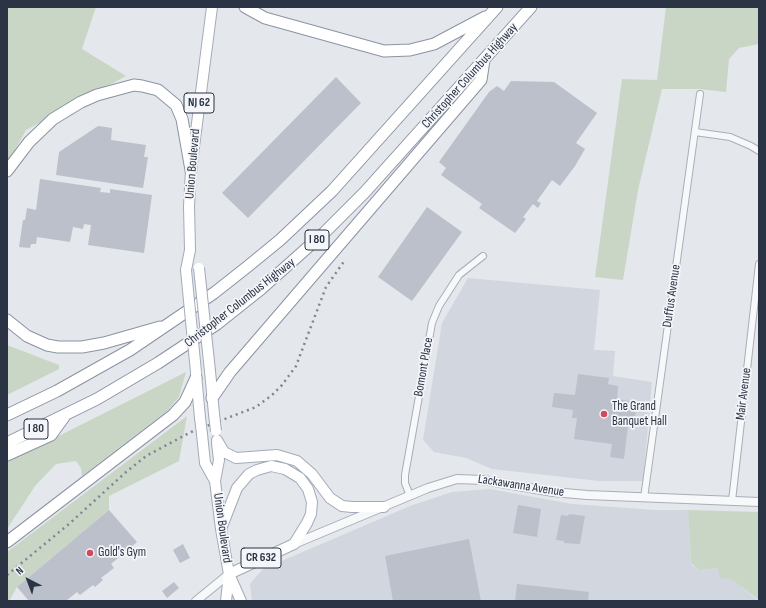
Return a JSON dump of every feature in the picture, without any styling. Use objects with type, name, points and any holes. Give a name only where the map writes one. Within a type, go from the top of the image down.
[{"type":"highway","points":[[245,7],[265,18],[373,49],[396,51],[421,48],[434,44],[494,10]]},
{"type":"highway","name":"Christopher Columbus Highway","points":[[7,443],[66,415],[121,385],[182,348],[217,324],[283,270],[365,192],[531,7]]},
{"type":"highway","name":"Christopher Columbus Highway","points":[[7,415],[101,368],[170,324],[247,267],[311,211],[370,150],[494,10]]},
{"type":"highway","points":[[212,398],[230,372],[481,80],[484,60]]},
{"type":"highway","points":[[7,171],[29,142],[53,119],[97,95],[134,85],[158,90],[176,105],[182,119],[191,170]]},
{"type":"highway","points":[[7,320],[27,336],[42,343],[58,347],[104,343],[170,324]]},
{"type":"highway","points":[[7,542],[173,415],[185,402],[196,375]]},
{"type":"highway","points":[[7,455],[51,434],[66,415]]},
{"type":"main road","name":"Union Boulevard","points":[[212,7],[191,170],[189,206],[190,250],[186,270],[205,463],[215,482]]},
{"type":"main road","name":"Union Boulevard","points":[[190,250],[198,268],[210,371],[219,460],[215,482],[221,529],[229,574],[241,601]]},
{"type":"main road","points":[[216,435],[224,452],[236,458],[277,455],[297,461],[312,474],[330,498],[339,504],[352,507],[384,507]]},
{"type":"main road","points":[[221,529],[237,488],[244,478],[257,470],[276,467],[291,471],[300,478],[308,489],[311,497],[312,507],[309,519],[294,544]]},
{"type":"main road","name":"Lackawanna Avenue","points":[[229,574],[294,544]]},
{"type":"main road","name":"Union Boulevard","points":[[226,601],[229,574]]},
{"type":"street","name":"Duffus Avenue","points":[[644,498],[700,94]]},
{"type":"street","points":[[695,132],[730,137],[759,151]]},
{"type":"street","name":"Bomont Place","points":[[410,496],[405,483],[405,475],[432,323],[439,306],[460,275],[483,256]]},
{"type":"street","name":"Mair Avenue","points":[[732,501],[759,264]]},
{"type":"street","name":"Lackawanna Avenue","points":[[294,544],[442,483],[469,478],[503,482],[553,492],[644,498],[759,502]]},
{"type":"street","points":[[196,601],[229,574]]},
{"type":"shaded area","points":[[468,278],[600,290],[594,350],[615,351],[613,376],[652,382],[643,481],[599,481],[492,469],[466,458],[434,452],[423,440],[442,323]]},
{"type":"shaded area","points":[[490,489],[572,504],[655,510],[688,510],[691,564],[699,570],[718,568],[759,601],[252,601],[250,584],[263,569],[410,506],[452,492]]},
{"type":"green space","points":[[7,7],[96,7],[82,49],[126,76],[26,130],[7,164]]},
{"type":"green space","points":[[666,7],[759,7],[759,44],[739,48],[729,59],[726,92],[699,89],[662,89],[638,190],[623,280],[595,277],[622,79],[657,80]]},
{"type":"green space","points":[[7,345],[59,365],[59,369],[7,395]]},
{"type":"green space","points":[[186,372],[179,397],[168,410],[82,476],[81,468],[76,461],[56,464],[35,486],[7,529],[7,462]]},
{"type":"green space","points":[[187,416],[179,461],[109,496],[109,510],[17,587],[9,601],[7,601],[7,552]]},
{"type":"green space","points":[[688,510],[759,512],[759,600],[731,579],[720,578],[718,568],[699,570],[691,563]]},
{"type":"building","points":[[336,77],[361,103],[248,218],[222,193]]},
{"type":"building","points":[[511,81],[554,82],[597,113],[576,143],[585,149],[575,166],[560,186],[552,180],[537,201],[541,203],[538,208],[533,204],[523,217],[526,219],[515,233],[479,208],[482,204],[441,175],[446,168],[439,162],[489,92],[497,86],[504,91]]},
{"type":"building","points":[[98,126],[112,128],[111,140],[146,145],[144,157],[148,157],[143,188],[56,175],[59,152]]},
{"type":"building","points":[[40,179],[101,188],[100,192],[110,193],[110,189],[152,195],[144,253],[88,245],[91,225],[84,224],[83,229],[73,227],[70,242],[37,237],[36,244],[31,244],[30,248],[19,247],[23,220],[25,220],[27,208],[36,210]]},
{"type":"building","points":[[427,207],[462,232],[412,301],[378,277]]},
{"type":"building","name":"The Grand Banquet Hall","points":[[578,374],[609,378],[608,384],[618,386],[617,399],[637,402],[634,426],[628,425],[624,459],[610,457],[612,444],[574,439],[577,418],[572,418],[573,410],[552,407],[554,393],[575,395]]},
{"type":"building","points":[[518,505],[541,509],[537,537],[513,533]]},
{"type":"building","name":"Gold's Gym","points":[[109,510],[137,542],[111,564],[114,568],[101,578],[103,580],[95,587],[93,585],[80,595],[77,592],[66,601],[29,601],[17,587]]},
{"type":"building","points":[[569,514],[585,516],[580,544],[564,543],[564,541],[556,540],[561,515],[568,516]]},
{"type":"building","points":[[469,539],[481,601],[393,601],[385,556]]},
{"type":"building","points":[[183,544],[190,558],[180,563],[173,550]]},
{"type":"building","points":[[174,582],[179,588],[167,598],[162,591]]},
{"type":"building","points":[[517,584],[589,592],[588,601],[515,601]]},
{"type":"railway","points":[[7,575],[69,524],[126,472],[146,456],[191,432],[256,407],[272,395],[282,385],[296,366],[326,287],[345,260]]},
{"type":"place","name":"The Grand Banquet Hall","points":[[604,414]]},
{"type":"place","name":"Gold's Gym","points":[[90,553]]}]
